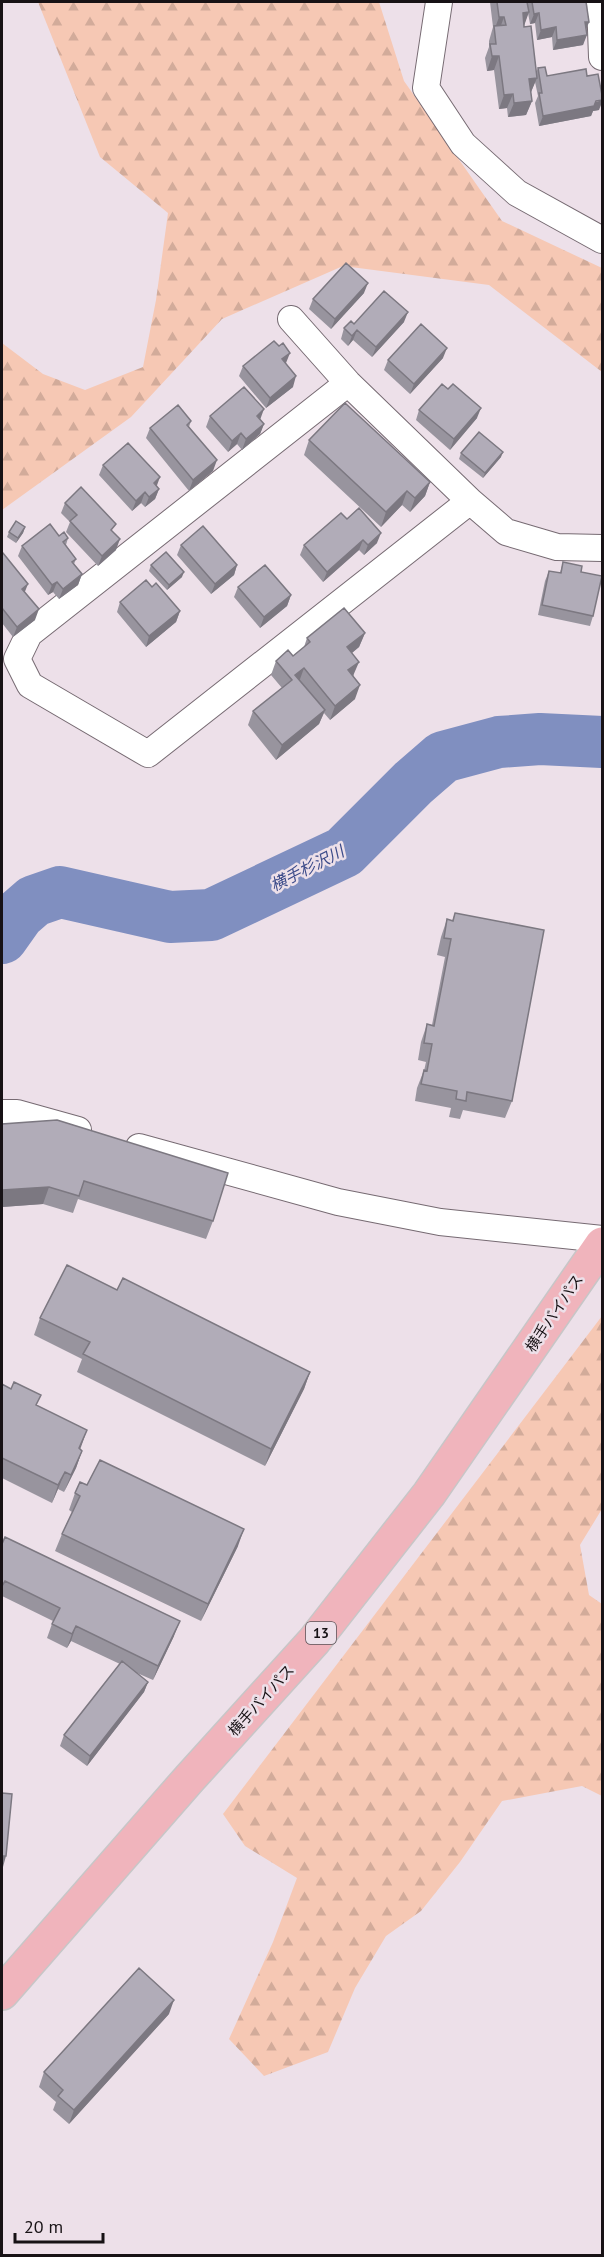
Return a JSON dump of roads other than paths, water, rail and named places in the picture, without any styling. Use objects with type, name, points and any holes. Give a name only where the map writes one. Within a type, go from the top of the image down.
[{"type":"highway","name":"横手バイパス","points":[[2,1993],[189,1779],[314,1641],[429,1494],[603,1244]]},
{"type":"street","points":[[439,2],[426,88],[463,144],[517,193],[603,240]]},
{"type":"street","points":[[600,2],[602,57]]},
{"type":"street","points":[[291,320],[348,383],[470,501],[506,532],[556,547],[603,548]]},
{"type":"street","points":[[348,383],[29,634],[17,659],[30,685],[148,753],[470,501]]},
{"type":"street","points":[[2,1113],[17,1113],[338,1202],[440,1222],[603,1239]]},
{"type":"waterway","name":"横手杉沢川","points":[[2,938],[19,914],[34,901],[60,892],[170,917],[211,915],[344,852],[413,783],[443,757],[499,742],[540,739],[602,742]]}]
